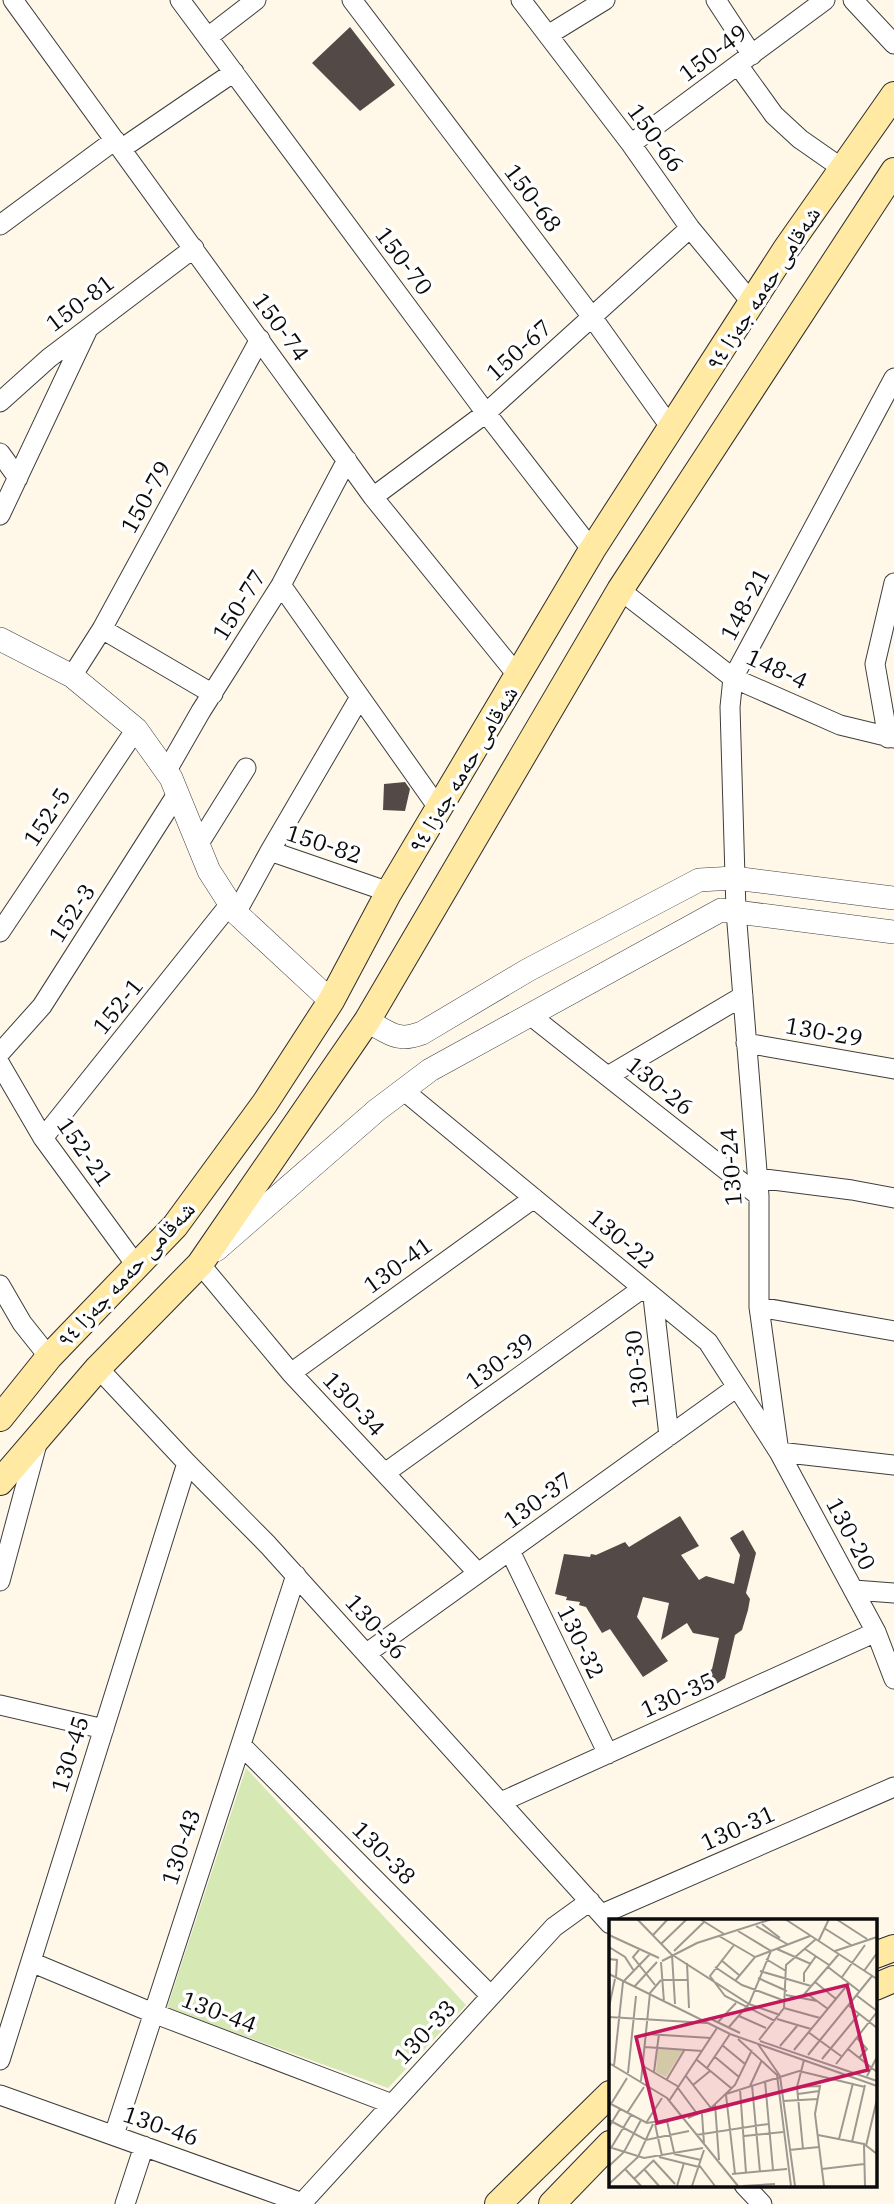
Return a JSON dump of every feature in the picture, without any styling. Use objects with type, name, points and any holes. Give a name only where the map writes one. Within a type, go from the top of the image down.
[{"type":"main road","name":"شەقامی حەمە جەزا ٩٤","points":[[0,1418],[48,1357],[175,1226],[265,1103],[331,1001],[389,892],[592,550],[786,249],[894,95]]},
{"type":"main road","name":"شەقامی حەمە جەزا ٩٤","points":[[0,1482],[98,1368],[200,1264],[367,1021],[620,590],[894,171]]},
{"type":"main road","points":[[485,733],[521,757]]},
{"type":"main road","points":[[876,1955],[894,1948]]},
{"type":"main road","points":[[876,1987],[894,1979]]},
{"type":"main road","points":[[509,2200],[609,2096]]},
{"type":"main road","points":[[552,2204],[609,2146]]},
{"type":"street","name":"150-74","points":[[13,0],[373,497],[518,676]]},
{"type":"street","name":"150-70","points":[[180,0],[486,413],[592,550]]},
{"type":"street","points":[[208,37],[257,0]]},
{"type":"street","name":"150-68","points":[[352,0],[592,317],[671,428]]},
{"type":"street","name":"150-66","points":[[521,0],[631,144],[690,228],[752,303]]},
{"type":"street","points":[[548,35],[605,0]]},
{"type":"street","points":[[716,0],[774,115],[800,139],[843,169]]},
{"type":"street","name":"150-49","points":[[631,144],[825,0]]},
{"type":"street","points":[[853,0],[894,44]]},
{"type":"street","points":[[1,222],[118,144],[234,72]]},
{"type":"street","name":"150-67","points":[[373,497],[486,413],[690,228]]},
{"type":"street","name":"150-81","points":[[0,402],[49,358],[194,248]]},
{"type":"street","points":[[0,515],[89,327]]},
{"type":"street","name":"150-79","points":[[72,677],[102,629],[260,339]]},
{"type":"street","name":"148-21","points":[[734,878],[730,707],[733,678],[894,378]]},
{"type":"street","points":[[0,453],[18,478]]},
{"type":"street","name":"150-77","points":[[166,772],[281,585],[347,460]]},
{"type":"street","points":[[891,738],[874,664],[894,583]]},
{"type":"street","points":[[281,585],[439,809]]},
{"type":"street","name":"148-4","points":[[620,590],[733,678],[840,725],[891,738]]},
{"type":"street","points":[[102,629],[213,694]]},
{"type":"street","points":[[3,646],[72,677],[136,729],[166,772],[209,871],[233,909],[331,1001]]},
{"type":"street","points":[[270,850],[360,697]]},
{"type":"street","name":"152-5","points":[[0,932],[136,729]]},
{"type":"street","points":[[198,845],[246,768]]},
{"type":"street","name":"152-3","points":[[0,1053],[42,1006],[177,794]]},
{"type":"street","name":"150-82","points":[[233,909],[270,850],[389,892]]},
{"type":"street","points":[[367,1021],[383,1031],[407,1039],[422,1033],[528,970],[699,880],[734,878],[894,898]]},
{"type":"street","name":"130-24","points":[[734,878],[758,1187],[759,1307],[779,1452]]},
{"type":"street","name":"152-1","points":[[43,1138],[233,909]]},
{"type":"street","points":[[200,1264],[403,1090],[430,1070],[720,910],[894,932]]},
{"type":"street","points":[[608,1076],[743,996]]},
{"type":"street","name":"130-26","points":[[530,1015],[758,1187]]},
{"type":"street","name":"130-29","points":[[746,1043],[894,1069]]},
{"type":"street","name":"152-21","points":[[0,1064],[43,1138],[136,1265]]},
{"type":"street","name":"130-22","points":[[403,1090],[708,1342],[779,1452]]},
{"type":"street","points":[[758,1187],[852,1190],[894,1198]]},
{"type":"street","name":"130-41","points":[[291,1373],[534,1198]]},
{"type":"street","name":"130-34","points":[[200,1264],[291,1373],[478,1573]]},
{"type":"street","points":[[0,1285],[22,1323],[48,1357]]},
{"type":"street","name":"130-30","points":[[648,1292],[669,1436]]},
{"type":"street","name":"130-39","points":[[385,1473],[648,1292]]},
{"type":"street","points":[[759,1307],[894,1331]]},
{"type":"street","name":"130-36","points":[[98,1368],[296,1575],[601,1913]]},
{"type":"street","name":"130-37","points":[[367,1653],[737,1387]]},
{"type":"street","points":[[0,1581],[40,1435]]},
{"type":"street","points":[[779,1452],[894,1465]]},
{"type":"street","name":"130-20","points":[[779,1452],[876,1632],[894,1679]]},
{"type":"street","name":"130-45","points":[[0,2060],[187,1464]]},
{"type":"street","name":"130-32","points":[[510,1551],[608,1754]]},
{"type":"street","name":"130-43","points":[[114,2135],[296,1575]]},
{"type":"street","points":[[854,1590],[894,1593]]},
{"type":"street","name":"130-35","points":[[501,1802],[876,1632]]},
{"type":"street","points":[[0,1705],[104,1729]]},
{"type":"street","name":"130-38","points":[[241,1745],[491,1996]]},
{"type":"street","name":"130-31","points":[[601,1913],[894,1787]]},
{"type":"street","name":"130-33","points":[[304,2203],[554,1927],[601,1913]]},
{"type":"street","name":"130-44","points":[[31,1962],[153,2013],[392,2104]]},
{"type":"street","name":"130-46","points":[[0,2095],[304,2203]]},
{"type":"street","points":[[125,2204],[144,2146]]},
{"type":"street","points":[[745,2186],[762,2204]]},
{"type":"green space","points":[[246,1768],[466,2005],[388,2088],[167,2008]]},
{"type":"building","points":[[350,27],[395,85],[360,111],[312,63]]},
{"type":"building","points":[[405,782],[410,789],[405,811],[383,810],[384,784]]},
{"type":"building","points":[[680,1516],[699,1546],[681,1555],[699,1580],[706,1576],[734,1584],[740,1555],[730,1538],[743,1530],[756,1553],[746,1593],[750,1599],[748,1610],[742,1630],[735,1635],[725,1678],[704,1693],[696,1680],[712,1669],[719,1638],[693,1633],[687,1623],[661,1640],[669,1603],[643,1597],[637,1617],[668,1661],[643,1677],[610,1629],[602,1633],[586,1607],[579,1605],[580,1602],[566,1600],[567,1597],[555,1594],[564,1554],[590,1557],[591,1554],[596,1555],[625,1542],[629,1547]]}]
